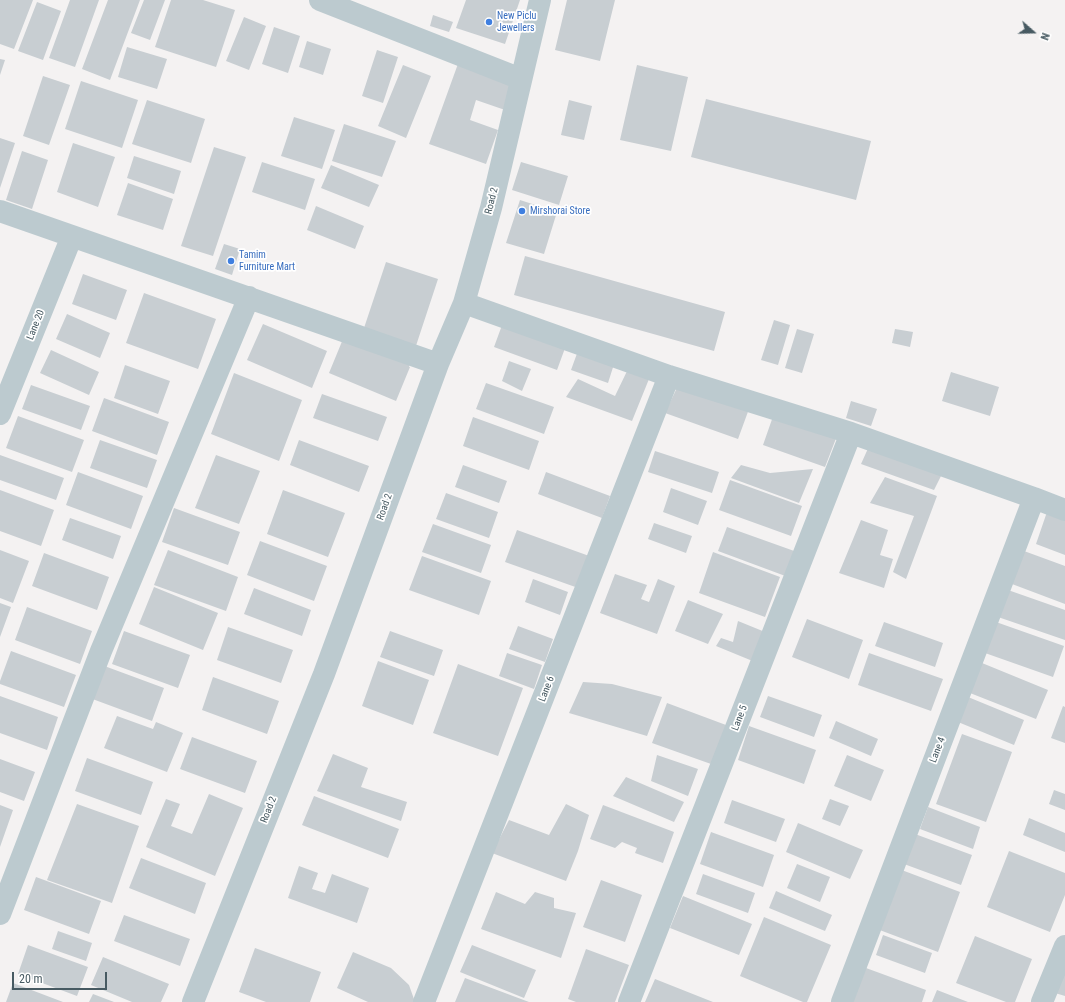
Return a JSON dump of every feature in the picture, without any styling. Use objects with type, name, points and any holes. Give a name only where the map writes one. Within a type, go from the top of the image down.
[{"type":"street","points":[[320,0],[521,79]]},
{"type":"street","name":"Road 2","points":[[193,1002],[324,674],[438,364],[464,303],[490,208],[540,0]]},
{"type":"street","points":[[0,211],[438,364]]},
{"type":"street","name":"Lane 20","points":[[0,414],[72,236]]},
{"type":"street","points":[[0,914],[100,651],[249,297]]},
{"type":"street","points":[[464,303],[669,376],[851,433],[1065,510]]},
{"type":"street","name":"Lane 6","points":[[424,1002],[669,376]]},
{"type":"street","name":"Lane 5","points":[[629,1002],[851,433]]},
{"type":"street","name":"Lane 4","points":[[842,1002],[1034,498]]},
{"type":"street","points":[[1042,1002],[1065,946]]},
{"type":"building","points":[[0,0],[33,0],[14,49],[0,44]]},
{"type":"building","points":[[70,0],[99,0],[75,67],[49,58]]},
{"type":"building","points":[[108,0],[140,0],[110,80],[82,69]]},
{"type":"building","points":[[144,0],[165,0],[150,40],[131,33]]},
{"type":"building","points":[[171,0],[203,0],[235,10],[216,67],[155,47]]},
{"type":"building","points":[[466,0],[520,0],[505,44],[456,28]]},
{"type":"building","points":[[567,0],[615,0],[600,61],[555,50]]},
{"type":"building","points":[[37,2],[61,11],[43,60],[18,51]]},
{"type":"building","points":[[433,15],[453,22],[449,32],[430,26]]},
{"type":"building","points":[[244,17],[266,26],[249,70],[226,61]]},
{"type":"building","points":[[274,27],[300,36],[288,73],[262,64]]},
{"type":"building","points":[[307,41],[331,49],[323,75],[299,67]]},
{"type":"building","points":[[127,47],[167,59],[157,89],[118,77]]},
{"type":"building","points":[[377,50],[398,57],[383,103],[362,96]]},
{"type":"building","points":[[0,59],[5,60],[0,75]]},
{"type":"building","points":[[459,61],[516,81],[505,110],[476,100],[470,120],[498,130],[486,164],[429,144]]},
{"type":"building","points":[[403,65],[431,76],[406,138],[378,126]]},
{"type":"building","points":[[637,65],[688,77],[671,151],[620,140]]},
{"type":"building","points":[[43,76],[70,85],[49,145],[23,136]]},
{"type":"building","points":[[81,81],[138,100],[122,148],[65,129]]},
{"type":"building","points":[[706,99],[871,141],[856,200],[691,157]]},
{"type":"building","points":[[147,100],[205,119],[191,163],[132,144]]},
{"type":"building","points":[[569,100],[592,106],[584,140],[561,135]]},
{"type":"building","points":[[294,117],[335,130],[322,169],[281,156]]},
{"type":"building","points":[[344,124],[396,141],[382,177],[332,161]]},
{"type":"building","points":[[0,138],[15,143],[0,188]]},
{"type":"building","points":[[73,143],[115,157],[98,207],[57,192]]},
{"type":"building","points":[[214,147],[246,157],[213,256],[181,246]]},
{"type":"building","points":[[22,151],[48,160],[32,209],[6,200]]},
{"type":"building","points":[[134,156],[181,171],[174,194],[127,178]]},
{"type":"building","points":[[262,162],[315,179],[305,210],[252,192]]},
{"type":"building","points":[[521,162],[568,176],[559,205],[512,190]]},
{"type":"building","points":[[331,165],[379,185],[369,207],[321,188]]},
{"type":"building","points":[[128,183],[173,199],[163,230],[117,215]]},
{"type":"building","points":[[520,200],[557,212],[544,254],[506,243]]},
{"type":"building","points":[[316,206],[364,226],[355,249],[307,230]]},
{"type":"building","points":[[224,244],[240,249],[232,275],[215,269]]},
{"type":"building","points":[[525,256],[725,312],[714,351],[514,295]]},
{"type":"building","points":[[386,262],[438,279],[410,367],[396,401],[329,373],[343,339],[358,346]]},
{"type":"building","points":[[83,274],[127,290],[116,320],[72,304]]},
{"type":"building","points":[[144,293],[216,319],[198,369],[126,343]]},
{"type":"building","points":[[67,314],[110,333],[100,358],[56,339]]},
{"type":"building","points":[[505,317],[568,340],[557,370],[494,347]]},
{"type":"building","points":[[774,320],[790,325],[778,365],[761,360]]},
{"type":"building","points":[[263,324],[327,351],[312,388],[247,360]]},
{"type":"building","points":[[797,329],[814,334],[802,373],[785,368]]},
{"type":"building","points":[[895,329],[913,332],[910,347],[892,343]]},
{"type":"building","points":[[579,348],[615,361],[608,383],[571,370]]},
{"type":"building","points":[[51,350],[99,372],[89,395],[40,373]]},
{"type":"building","points":[[509,361],[531,369],[522,391],[502,381]]},
{"type":"building","points":[[125,365],[170,381],[158,414],[114,398]]},
{"type":"building","points":[[629,367],[649,379],[632,421],[566,397],[578,379],[615,396]]},
{"type":"building","points":[[951,372],[999,387],[990,416],[942,401]]},
{"type":"building","points":[[234,373],[302,400],[279,461],[211,434]]},
{"type":"building","points":[[684,373],[753,398],[738,439],[665,413]]},
{"type":"building","points":[[486,383],[554,407],[544,434],[476,409]]},
{"type":"building","points":[[31,385],[90,406],[81,430],[22,409]]},
{"type":"building","points":[[322,394],[387,417],[378,441],[313,418]]},
{"type":"building","points":[[104,398],[169,422],[157,455],[92,431]]},
{"type":"building","points":[[851,401],[877,409],[871,426],[846,418]]},
{"type":"building","points":[[777,405],[840,428],[825,467],[763,445]]},
{"type":"building","points":[[18,416],[84,440],[72,472],[6,448]]},
{"type":"building","points":[[473,417],[539,441],[529,470],[463,446]]},
{"type":"building","points":[[100,440],[157,460],[147,488],[90,468]]},
{"type":"building","points":[[299,440],[369,466],[359,492],[290,465]]},
{"type":"building","points":[[870,444],[944,470],[934,490],[861,464]]},
{"type":"building","points":[[655,451],[719,472],[712,493],[648,472]]},
{"type":"building","points":[[0,455],[64,478],[56,500],[0,480]]},
{"type":"building","points":[[216,455],[260,471],[239,524],[195,508]]},
{"type":"building","points":[[463,465],[507,481],[499,503],[455,487]]},
{"type":"building","points":[[741,465],[770,473],[813,469],[799,503],[731,478]]},
{"type":"building","points":[[78,472],[143,496],[131,529],[66,505]]},
{"type":"building","points":[[546,472],[610,496],[602,518],[538,494]]},
{"type":"building","points":[[885,477],[937,496],[906,579],[893,572],[914,516],[870,503]]},
{"type":"building","points":[[730,480],[802,506],[791,536],[719,510]]},
{"type":"building","points":[[671,488],[707,501],[698,525],[663,512]]},
{"type":"building","points":[[0,490],[54,510],[41,546],[0,531]]},
{"type":"building","points":[[283,490],[345,513],[328,557],[267,534]]},
{"type":"building","points":[[446,493],[498,512],[489,538],[436,519]]},
{"type":"building","points":[[174,508],[240,532],[228,565],[162,542]]},
{"type":"building","points":[[1048,509],[1065,515],[1065,555],[1036,544]]},
{"type":"building","points":[[70,518],[121,536],[113,559],[62,540]]},
{"type":"building","points":[[861,520],[888,530],[880,555],[893,559],[884,588],[839,573]]},
{"type":"building","points":[[654,523],[692,536],[686,553],[648,539]]},
{"type":"building","points":[[433,524],[491,545],[481,573],[422,552]]},
{"type":"building","points":[[727,527],[797,552],[788,577],[718,551]]},
{"type":"building","points":[[517,530],[592,557],[581,589],[505,562]]},
{"type":"building","points":[[260,541],[327,566],[314,601],[247,575]]},
{"type":"building","points":[[0,550],[29,561],[13,603],[0,598]]},
{"type":"building","points":[[168,550],[238,577],[226,611],[154,585]]},
{"type":"building","points":[[1024,551],[1065,566],[1065,604],[1012,584]]},
{"type":"building","points":[[713,552],[780,577],[765,617],[699,593]]},
{"type":"building","points":[[44,553],[109,577],[97,610],[32,586]]},
{"type":"building","points":[[422,556],[491,581],[479,615],[409,590]]},
{"type":"building","points":[[615,574],[647,585],[641,599],[649,602],[658,579],[675,586],[657,634],[600,613]]},
{"type":"building","points":[[533,579],[568,592],[560,615],[525,602]]},
{"type":"building","points":[[154,587],[218,613],[203,650],[139,624]]},
{"type":"building","points":[[254,588],[311,610],[302,636],[244,614]]},
{"type":"building","points":[[1008,590],[1065,610],[1065,640],[998,617]]},
{"type":"building","points":[[688,600],[723,614],[708,644],[675,631]]},
{"type":"building","points":[[0,603],[11,607],[0,637]]},
{"type":"building","points":[[27,607],[92,631],[80,664],[15,640]]},
{"type":"building","points":[[807,619],[863,640],[849,679],[792,657]]},
{"type":"building","points":[[738,621],[765,632],[755,662],[716,646],[721,638],[733,642]]},
{"type":"building","points":[[884,622],[943,643],[935,667],[875,646]]},
{"type":"building","points":[[996,622],[1064,646],[1053,677],[985,653]]},
{"type":"building","points":[[518,626],[553,639],[545,662],[509,649]]},
{"type":"building","points":[[228,627],[293,650],[281,683],[217,660]]},
{"type":"building","points":[[124,631],[190,655],[178,688],[112,664]]},
{"type":"building","points":[[390,631],[443,650],[434,676],[380,657]]},
{"type":"building","points":[[11,651],[76,675],[64,707],[0,684]]},
{"type":"building","points":[[507,653],[542,665],[534,689],[499,676]]},
{"type":"building","points":[[869,653],[943,679],[931,711],[858,685]]},
{"type":"building","points":[[378,661],[429,680],[413,725],[362,706]]},
{"type":"building","points":[[982,663],[1048,690],[1036,719],[970,693]]},
{"type":"building","points":[[99,664],[164,688],[152,721],[87,697]]},
{"type":"building","points":[[458,664],[523,688],[498,756],[433,733]]},
{"type":"building","points":[[213,677],[279,701],[267,734],[202,710]]},
{"type":"building","points":[[583,682],[612,684],[662,697],[647,736],[569,713]]},
{"type":"building","points":[[0,696],[58,717],[47,750],[0,733]]},
{"type":"building","points":[[768,696],[822,715],[814,737],[760,717]]},
{"type":"building","points":[[968,697],[1024,720],[1014,745],[958,722]]},
{"type":"building","points":[[667,703],[726,725],[711,764],[652,743]]},
{"type":"building","points":[[1063,706],[1065,707],[1065,743],[1051,738]]},
{"type":"building","points":[[117,716],[153,729],[156,722],[183,733],[167,772],[104,748]]},
{"type":"building","points":[[836,721],[878,739],[871,756],[829,738]]},
{"type":"building","points":[[749,726],[816,750],[804,784],[738,760]]},
{"type":"building","points":[[962,734],[1012,752],[986,822],[936,804]]},
{"type":"building","points":[[192,737],[257,761],[245,793],[180,769]]},
{"type":"building","points":[[333,754],[368,768],[361,787],[407,802],[401,821],[317,791]]},
{"type":"building","points":[[657,755],[698,769],[688,796],[651,781]]},
{"type":"building","points":[[847,755],[884,770],[871,801],[834,786]]},
{"type":"building","points":[[87,758],[153,782],[141,815],[75,791]]},
{"type":"building","points":[[0,759],[35,772],[24,801],[0,792]]},
{"type":"building","points":[[626,777],[684,802],[674,822],[613,796]]},
{"type":"building","points":[[1054,790],[1065,794],[1065,810],[1049,804]]},
{"type":"building","points":[[209,794],[243,808],[215,876],[146,847],[166,799],[180,804],[171,826],[192,834]]},
{"type":"building","points":[[314,796],[399,829],[388,858],[302,825]]},
{"type":"building","points":[[830,799],[849,806],[840,826],[822,819]]},
{"type":"building","points":[[732,800],[785,819],[776,842],[724,823]]},
{"type":"building","points":[[77,804],[139,826],[112,903],[47,880]]},
{"type":"building","points":[[566,804],[589,815],[578,851],[566,881],[492,853],[509,820],[549,835]]},
{"type":"building","points":[[0,805],[13,810],[0,847]]},
{"type":"building","points":[[603,805],[674,832],[663,863],[635,853],[637,848],[622,842],[615,848],[590,839]]},
{"type":"building","points":[[928,807],[980,827],[973,849],[920,829]]},
{"type":"building","points":[[1029,818],[1065,833],[1065,852],[1023,835]]},
{"type":"building","points":[[798,823],[863,850],[850,879],[786,852]]},
{"type":"building","points":[[711,832],[774,855],[763,887],[700,864]]},
{"type":"building","points":[[915,834],[972,855],[961,885],[904,864]]},
{"type":"building","points":[[1009,851],[1065,873],[1065,895],[1050,932],[987,907]]},
{"type":"building","points":[[141,858],[206,883],[195,914],[129,888]]},
{"type":"building","points":[[797,864],[830,877],[820,902],[787,888]]},
{"type":"building","points":[[299,866],[318,873],[312,889],[325,893],[332,874],[369,888],[357,923],[288,898]]},
{"type":"building","points":[[899,869],[960,892],[938,952],[877,929]]},
{"type":"building","points":[[703,874],[755,893],[748,913],[696,894]]},
{"type":"building","points":[[36,877],[101,901],[89,934],[24,910]]},
{"type":"building","points":[[601,880],[642,895],[625,942],[583,927]]},
{"type":"building","points":[[776,891],[832,915],[825,931],[769,908]]},
{"type":"building","points":[[496,892],[525,904],[535,892],[554,898],[554,908],[576,913],[561,958],[481,929]]},
{"type":"building","points":[[683,896],[752,924],[739,955],[670,928]]},
{"type":"building","points":[[124,915],[190,939],[180,966],[114,941]]},
{"type":"building","points":[[764,917],[831,945],[807,1002],[803,1002],[740,976]]},
{"type":"building","points":[[58,931],[92,943],[86,961],[52,949]]},
{"type":"building","points":[[883,935],[932,953],[925,973],[876,955]]},
{"type":"building","points":[[975,936],[1032,959],[1015,1002],[1006,1002],[956,983]]},
{"type":"building","points":[[28,945],[88,967],[77,996],[18,974]]},
{"type":"building","points":[[472,945],[536,970],[524,998],[460,972]]},
{"type":"building","points":[[255,948],[321,972],[310,1002],[266,1002],[239,992]]},
{"type":"building","points":[[586,949],[629,965],[615,1002],[576,1002],[568,999]]},
{"type":"building","points":[[353,952],[391,968],[409,985],[415,1002],[368,1002],[337,988]]},
{"type":"building","points":[[103,957],[169,984],[161,1002],[132,1002],[91,985]]},
{"type":"building","points":[[866,968],[926,990],[922,1002],[853,1002]]},
{"type":"building","points":[[1065,969],[1065,996],[1055,993]]},
{"type":"building","points":[[465,978],[529,1002],[455,1002]]},
{"type":"building","points":[[655,979],[713,1002],[645,1002]]},
{"type":"building","points":[[13,983],[63,1002],[6,1002]]},
{"type":"building","points":[[937,990],[968,1002],[932,1002]]},
{"type":"building","points":[[93,994],[114,1002],[89,1002]]},
{"type":"place","name":"New Piclu Jewellers","points":[[489,22]]},
{"type":"place","name":"Mirshorai Store","points":[[522,211]]},
{"type":"place","name":"Tamim Furniture Mart","points":[[231,261]]}]
